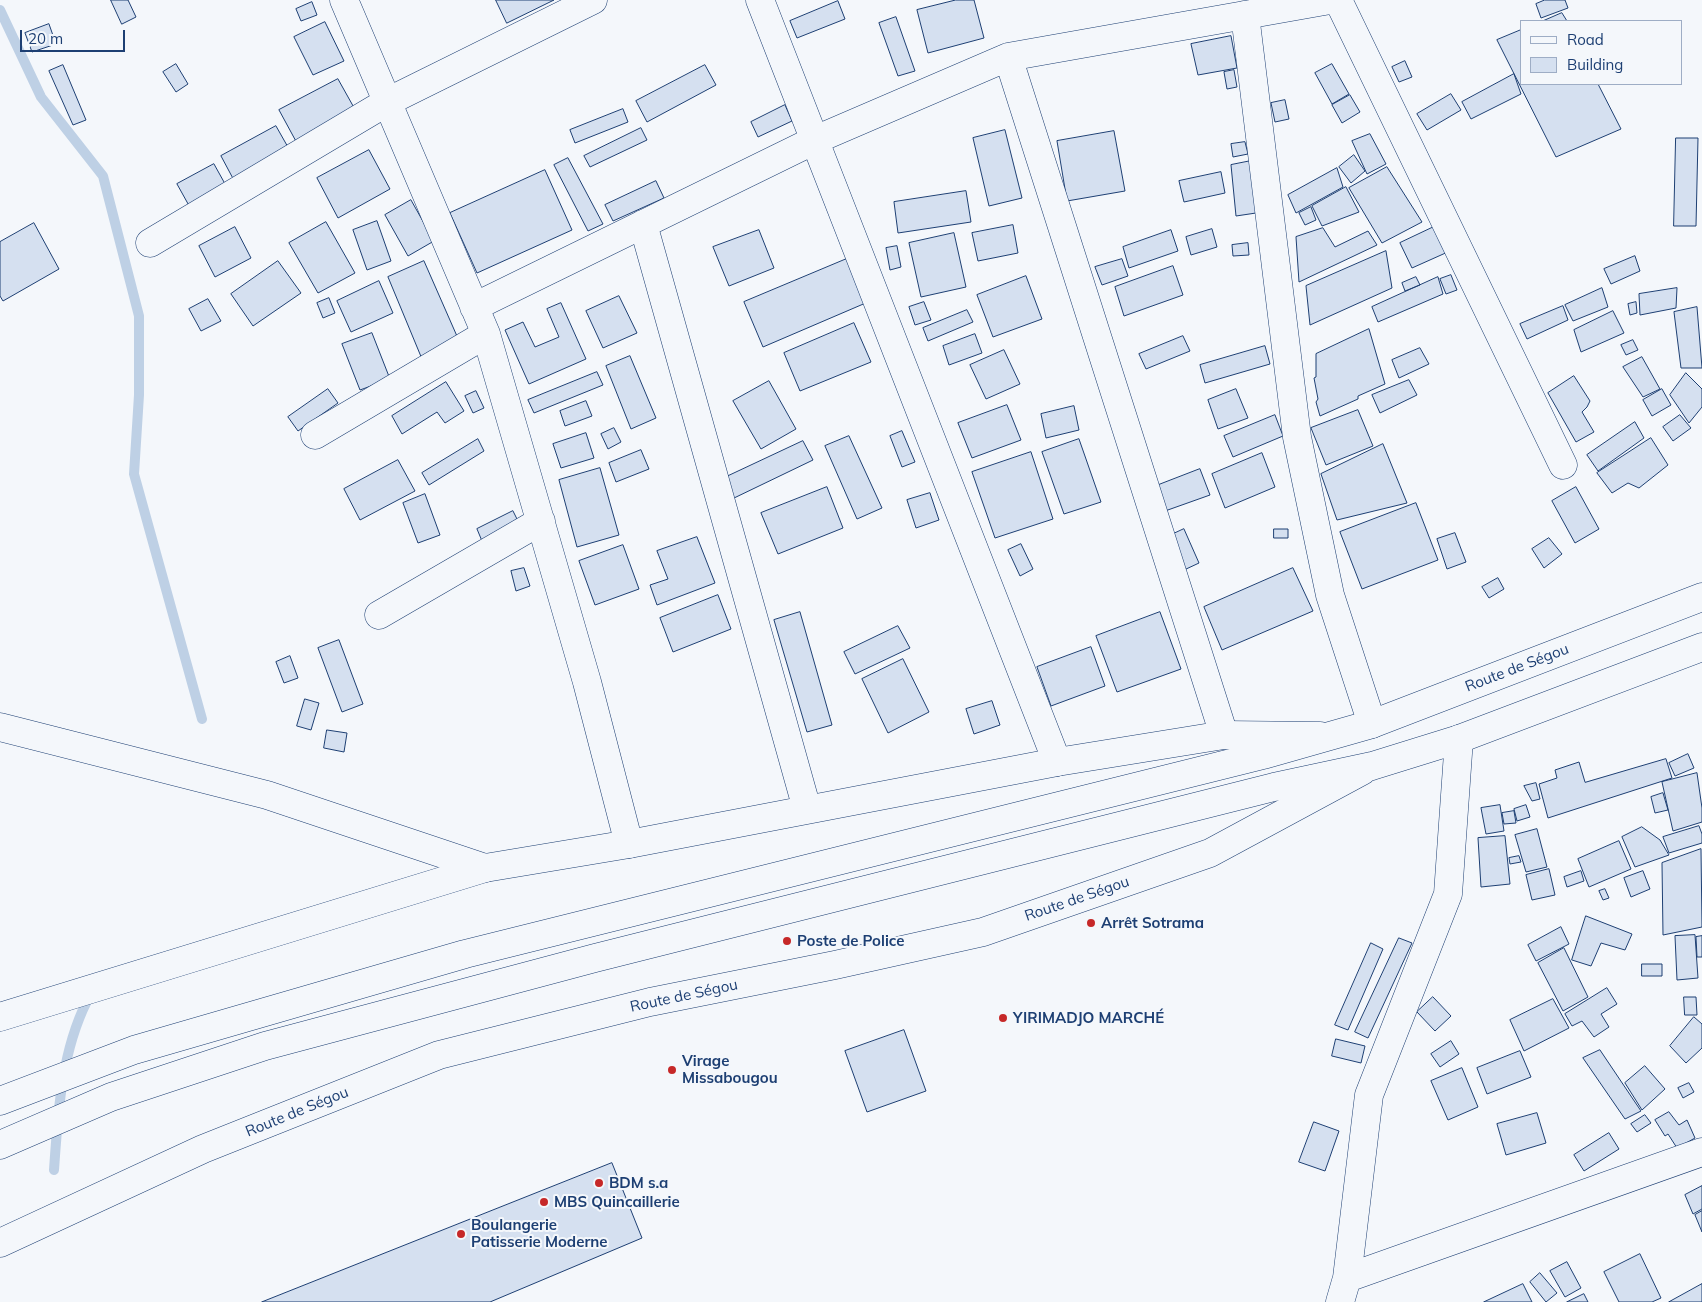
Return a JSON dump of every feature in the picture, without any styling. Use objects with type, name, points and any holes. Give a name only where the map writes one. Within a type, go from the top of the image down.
[{"type":"main road","points":[[344,0],[486,334],[587,682],[628,844]]},
{"type":"main road","points":[[150,243],[387,102],[593,0]]},
{"type":"main road","points":[[760,0],[1057,762]]},
{"type":"main road","points":[[474,307],[815,140],[1008,57],[1330,0]]},
{"type":"main road","points":[[1338,0],[1563,465]]},
{"type":"main road","points":[[1245,15],[1297,437],[1330,595],[1372,724]]},
{"type":"main road","points":[[1008,57],[1224,735]]},
{"type":"main road","points":[[644,224],[807,809]]},
{"type":"main road","points":[[315,435],[486,334]]},
{"type":"main road","points":[[379,615],[541,521]]},
{"type":"main road","name":"Route de Ségou","points":[[0,1101],[134,1050],[466,954],[1263,755],[1332,736],[1372,724],[1702,597]]},
{"type":"main road","name":"Route de Ségou","points":[[0,1145],[111,1097],[265,1046],[605,956],[1274,787],[1372,766],[1459,739],[1702,647]]},
{"type":"main road","points":[[0,728],[266,795],[484,868]]},
{"type":"main road","name":"Route de Ségou","points":[[0,1017],[484,868],[628,844],[1057,762],[1224,735],[1332,736]]},
{"type":"main road","points":[[1459,739],[1448,894],[1369,1095],[1343,1290],[1702,1152]]},
{"type":"main road","name":"Route de Ségou","points":[[0,1243],[203,1149],[439,1056],[650,1002],[835,965],[983,932],[1210,853],[1372,766]]},
{"type":"building","points":[[111,0],[128,0],[136,17],[122,24]]},
{"type":"building","points":[[496,0],[554,0],[507,23]]},
{"type":"building","points":[[956,0],[974,0],[984,38],[928,53],[917,10]]},
{"type":"building","points":[[1545,0],[1565,0],[1568,8],[1541,18],[1536,4]]},
{"type":"building","points":[[838,1],[845,19],[797,38],[790,21]]},
{"type":"building","points":[[312,2],[317,15],[301,21],[296,9]]},
{"type":"building","points":[[1562,13],[1566,20],[1545,20]]},
{"type":"building","points":[[896,17],[915,71],[898,76],[879,23]]},
{"type":"building","points":[[325,22],[344,61],[313,75],[294,37]]},
{"type":"building","points":[[49,24],[56,44],[32,52],[25,33]]},
{"type":"building","points":[[1520,30],[1520,85],[1599,85],[1621,129],[1556,157],[1497,40]]},
{"type":"building","points":[[1231,36],[1237,68],[1198,75],[1191,44]]},
{"type":"building","points":[[1405,61],[1412,77],[1399,82],[1392,67]]},
{"type":"building","points":[[176,64],[188,84],[176,92],[163,72]]},
{"type":"building","points":[[1332,64],[1349,94],[1332,104],[1315,73]]},
{"type":"building","points":[[63,65],[86,120],[73,125],[49,71]]},
{"type":"building","points":[[705,65],[716,85],[647,122],[636,101]]},
{"type":"building","points":[[1234,70],[1237,87],[1227,89],[1224,72]]},
{"type":"building","points":[[1514,74],[1521,94],[1471,119],[1462,102]]},
{"type":"building","points":[[338,79],[357,113],[298,145],[279,110]]},
{"type":"building","points":[[1451,94],[1461,110],[1427,130],[1417,114]]},
{"type":"building","points":[[1350,95],[1360,112],[1342,123],[1332,105]]},
{"type":"building","points":[[1285,100],[1289,119],[1275,122],[1271,103]]},
{"type":"building","points":[[785,105],[792,121],[758,137],[751,122]]},
{"type":"building","points":[[623,109],[628,122],[575,143],[570,130]]},
{"type":"building","points":[[276,126],[293,156],[237,186],[221,156]]},
{"type":"building","points":[[641,128],[647,140],[590,167],[584,156]]},
{"type":"building","points":[[1005,130],[1022,198],[989,206],[973,138]]},
{"type":"building","points":[[1114,131],[1125,191],[1067,201],[1057,141]]},
{"type":"building","points":[[1370,134],[1386,164],[1367,174],[1352,141]]},
{"type":"building","points":[[1676,138],[1698,138],[1696,226],[1674,226]]},
{"type":"building","points":[[1245,142],[1248,154],[1233,157],[1231,144]]},
{"type":"building","points":[[369,150],[390,189],[338,218],[317,178]]},
{"type":"building","points":[[1354,155],[1365,171],[1351,183],[1339,167]]},
{"type":"building","points":[[568,158],[603,224],[588,231],[554,165]]},
{"type":"building","points":[[1251,161],[1256,213],[1236,216],[1231,165]]},
{"type":"building","points":[[214,164],[229,191],[192,211],[177,184]]},
{"type":"building","points":[[1387,167],[1422,222],[1382,243],[1349,188]]},
{"type":"building","points":[[1337,168],[1343,187],[1296,213],[1288,195]]},
{"type":"building","points":[[545,170],[572,230],[477,273],[450,213]]},
{"type":"building","points":[[1221,172],[1225,193],[1184,202],[1179,181]]},
{"type":"building","points":[[656,181],[664,198],[613,221],[605,205]]},
{"type":"building","points":[[1346,187],[1359,212],[1322,226],[1312,206]]},
{"type":"building","points":[[966,191],[971,222],[898,233],[894,202]]},
{"type":"building","points":[[411,200],[434,241],[408,256],[385,215]]},
{"type":"building","points":[[1311,207],[1316,220],[1305,225],[1299,213]]},
{"type":"building","points":[[377,221],[391,261],[367,270],[353,230]]},
{"type":"building","points":[[326,222],[355,273],[318,293],[289,243]]},
{"type":"building","points":[[34,223],[59,269],[3,301],[0,296],[0,242]]},
{"type":"building","points":[[1013,225],[1018,253],[978,261],[972,233]]},
{"type":"building","points":[[1438,225],[1450,251],[1412,268],[1400,243]]},
{"type":"building","points":[[235,227],[251,258],[215,277],[199,246]]},
{"type":"building","points":[[1323,228],[1335,247],[1368,231],[1377,245],[1299,282],[1296,237]]},
{"type":"building","points":[[1212,229],[1217,247],[1191,255],[1186,237]]},
{"type":"building","points":[[759,230],[774,268],[729,286],[713,247]]},
{"type":"building","points":[[1171,230],[1178,251],[1129,268],[1123,247]]},
{"type":"building","points":[[954,233],[966,287],[921,297],[909,243]]},
{"type":"building","points":[[1248,243],[1249,255],[1233,256],[1232,245]]},
{"type":"building","points":[[897,246],[901,267],[890,270],[886,248]]},
{"type":"building","points":[[1386,251],[1392,288],[1310,325],[1306,286]]},
{"type":"building","points":[[1635,256],[1640,271],[1611,284],[1604,269]]},
{"type":"building","points":[[849,258],[868,302],[763,347],[744,302]]},
{"type":"building","points":[[1122,259],[1128,276],[1102,285],[1095,267]]},
{"type":"building","points":[[278,261],[301,293],[253,326],[231,294]]},
{"type":"building","points":[[424,261],[460,343],[422,359],[388,277]]},
{"type":"building","points":[[1173,266],[1183,295],[1124,316],[1115,287]]},
{"type":"building","points":[[1451,275],[1457,290],[1446,294],[1440,279]]},
{"type":"building","points":[[1026,276],[1042,319],[993,337],[977,295]]},
{"type":"building","points":[[1416,277],[1420,285],[1405,291],[1402,283]]},
{"type":"building","points":[[1438,277],[1443,294],[1378,322],[1372,307]]},
{"type":"building","points":[[379,281],[393,313],[351,332],[337,301]]},
{"type":"building","points":[[1602,288],[1608,307],[1573,321],[1565,305]]},
{"type":"building","points":[[1677,288],[1676,308],[1640,315],[1639,294]]},
{"type":"building","points":[[619,296],[637,333],[603,348],[586,311]]},
{"type":"building","points":[[329,298],[335,313],[323,318],[317,303]]},
{"type":"building","points":[[208,299],[221,321],[201,331],[189,309]]},
{"type":"building","points":[[924,302],[931,320],[915,325],[909,307]]},
{"type":"building","points":[[1636,302],[1637,313],[1630,315],[1628,304]]},
{"type":"building","points":[[561,303],[586,359],[529,384],[505,330],[523,322],[535,347],[559,337],[547,309]]},
{"type":"building","points":[[1563,306],[1568,320],[1527,339],[1520,324]]},
{"type":"building","points":[[1697,307],[1702,368],[1681,368],[1674,312]]},
{"type":"building","points":[[967,310],[973,322],[928,341],[923,328]]},
{"type":"building","points":[[1613,311],[1624,333],[1581,352],[1574,330]]},
{"type":"building","points":[[854,323],[871,362],[800,391],[784,353]]},
{"type":"building","points":[[1369,329],[1385,384],[1358,396],[1358,399],[1320,416],[1316,402],[1318,399],[1314,378],[1316,377],[1316,354]]},
{"type":"building","points":[[372,333],[390,379],[360,390],[342,344]]},
{"type":"building","points":[[975,334],[982,353],[949,365],[943,346]]},
{"type":"building","points":[[1183,336],[1190,351],[1146,369],[1139,354]]},
{"type":"building","points":[[1633,340],[1638,350],[1626,355],[1621,345]]},
{"type":"building","points":[[1265,346],[1270,364],[1205,383],[1200,365]]},
{"type":"building","points":[[1420,348],[1429,364],[1399,378],[1392,360]]},
{"type":"building","points":[[1004,350],[1020,384],[986,399],[970,365]]},
{"type":"building","points":[[630,356],[656,418],[631,429],[606,366]]},
{"type":"building","points":[[1642,357],[1660,389],[1643,397],[1623,367]]},
{"type":"building","points":[[597,372],[603,385],[534,413],[528,400]]},
{"type":"building","points":[[1686,373],[1702,389],[1702,407],[1689,423],[1670,395]]},
{"type":"building","points":[[1574,376],[1590,401],[1582,412],[1594,432],[1576,442],[1548,393]]},
{"type":"building","points":[[1409,380],[1417,395],[1380,413],[1372,395]]},
{"type":"building","points":[[769,381],[796,429],[761,449],[733,401]]},
{"type":"building","points":[[446,382],[464,411],[445,423],[437,412],[402,434],[392,416]]},
{"type":"building","points":[[328,389],[338,403],[298,431],[288,417]]},
{"type":"building","points":[[1236,389],[1248,418],[1218,429],[1208,400]]},
{"type":"building","points":[[1662,389],[1671,405],[1652,416],[1643,400]]},
{"type":"building","points":[[476,391],[484,408],[473,413],[465,396]]},
{"type":"building","points":[[586,401],[592,416],[565,426],[560,411]]},
{"type":"building","points":[[1007,405],[1021,440],[972,458],[958,423]]},
{"type":"building","points":[[1074,406],[1079,430],[1046,438],[1041,414]]},
{"type":"building","points":[[1358,410],[1373,446],[1326,465],[1311,428]]},
{"type":"building","points":[[1275,415],[1283,436],[1233,457],[1224,436]]},
{"type":"building","points":[[1680,415],[1691,428],[1673,441],[1663,427]]},
{"type":"building","points":[[1635,422],[1644,438],[1598,471],[1587,455]]},
{"type":"building","points":[[614,428],[621,442],[608,449],[601,434]]},
{"type":"building","points":[[902,431],[915,462],[902,467],[890,436]]},
{"type":"building","points":[[586,433],[594,458],[561,468],[553,444]]},
{"type":"building","points":[[849,436],[882,508],[857,519],[825,446]]},
{"type":"building","points":[[1651,438],[1668,465],[1639,488],[1628,483],[1612,493],[1597,473]]},
{"type":"building","points":[[478,439],[484,451],[429,485],[422,473]]},
{"type":"building","points":[[1079,439],[1101,502],[1064,514],[1042,452]]},
{"type":"building","points":[[803,441],[813,460],[732,499],[722,479]]},
{"type":"building","points":[[1383,444],[1407,503],[1337,520],[1321,474]]},
{"type":"building","points":[[641,450],[649,469],[616,482],[609,463]]},
{"type":"building","points":[[1031,452],[1053,519],[995,538],[972,472]]},
{"type":"building","points":[[1262,453],[1275,487],[1225,508],[1212,474]]},
{"type":"building","points":[[398,460],[415,491],[360,520],[344,489]]},
{"type":"building","points":[[600,468],[619,535],[577,547],[559,480]]},
{"type":"building","points":[[1200,469],[1210,495],[1165,511],[1156,486]]},
{"type":"building","points":[[827,487],[843,528],[778,554],[761,513]]},
{"type":"building","points":[[1576,487],[1599,529],[1575,543],[1552,501]]},
{"type":"building","points":[[930,493],[939,520],[916,528],[907,500]]},
{"type":"building","points":[[425,494],[440,535],[418,543],[403,503]]},
{"type":"building","points":[[1416,503],[1438,560],[1362,589],[1340,532]]},
{"type":"building","points":[[513,511],[519,523],[482,541],[477,529]]},
{"type":"building","points":[[1184,529],[1199,563],[1184,570],[1169,536]]},
{"type":"building","points":[[1274,529],[1288,529],[1288,538],[1274,538]]},
{"type":"building","points":[[1455,533],[1466,562],[1447,569],[1437,539]]},
{"type":"building","points":[[697,537],[715,583],[657,605],[650,585],[668,579],[657,551]]},
{"type":"building","points":[[1549,538],[1562,554],[1544,568],[1532,549]]},
{"type":"building","points":[[1021,544],[1033,569],[1020,576],[1008,550]]},
{"type":"building","points":[[623,545],[639,589],[595,605],[579,561]]},
{"type":"building","points":[[524,568],[530,586],[516,591],[511,571]]},
{"type":"building","points":[[1293,568],[1313,611],[1222,650],[1204,607]]},
{"type":"building","points":[[1498,578],[1504,589],[1489,598],[1482,587]]},
{"type":"building","points":[[718,595],[731,629],[673,652],[660,618]]},
{"type":"building","points":[[800,612],[832,725],[807,732],[774,620]]},
{"type":"building","points":[[1160,612],[1181,669],[1117,692],[1096,636]]},
{"type":"building","points":[[898,626],[910,648],[855,674],[844,652]]},
{"type":"building","points":[[339,640],[363,704],[342,712],[318,648]]},
{"type":"building","points":[[1091,647],[1105,686],[1051,706],[1037,667]]},
{"type":"building","points":[[290,656],[298,678],[284,683],[276,662]]},
{"type":"building","points":[[903,659],[929,712],[888,733],[862,679]]},
{"type":"building","points":[[305,699],[319,703],[311,730],[297,726]]},
{"type":"building","points":[[992,701],[1000,725],[974,734],[966,709]]},
{"type":"building","points":[[327,730],[347,733],[344,752],[324,748]]},
{"type":"building","points":[[1688,754],[1694,768],[1675,776],[1669,763]]},
{"type":"building","points":[[1666,759],[1672,778],[1548,818],[1539,784],[1557,778],[1555,770],[1579,762],[1585,782]]},
{"type":"building","points":[[1697,773],[1702,822],[1673,831],[1662,782]]},
{"type":"building","points":[[1536,783],[1540,799],[1532,801],[1524,786]]},
{"type":"building","points":[[1663,793],[1668,810],[1655,813],[1651,797]]},
{"type":"building","points":[[1500,805],[1504,831],[1486,834],[1481,808]]},
{"type":"building","points":[[1526,805],[1530,817],[1517,821],[1514,809]]},
{"type":"building","points":[[1514,811],[1516,823],[1504,824],[1502,813]]},
{"type":"building","points":[[1699,826],[1702,834],[1702,843],[1669,853],[1663,837]]},
{"type":"building","points":[[1642,827],[1660,840],[1669,855],[1635,867],[1622,837]]},
{"type":"building","points":[[1537,829],[1547,867],[1526,872],[1515,835]]},
{"type":"building","points":[[1505,836],[1510,884],[1481,887],[1478,838]]},
{"type":"building","points":[[1619,841],[1631,869],[1589,887],[1578,859]]},
{"type":"building","points":[[1701,849],[1702,927],[1663,935],[1662,863]]},
{"type":"building","points":[[1519,856],[1521,862],[1510,864],[1509,858]]},
{"type":"building","points":[[1549,869],[1555,895],[1532,900],[1526,875]]},
{"type":"building","points":[[1581,871],[1584,881],[1567,887],[1564,877]]},
{"type":"building","points":[[1643,871],[1650,889],[1631,897],[1624,878]]},
{"type":"building","points":[[1605,889],[1609,898],[1603,900],[1599,891]]},
{"type":"building","points":[[1586,916],[1632,934],[1625,950],[1601,943],[1591,966],[1572,960]]},
{"type":"building","points":[[1561,927],[1569,944],[1536,961],[1528,945]]},
{"type":"building","points":[[1695,935],[1698,978],[1677,980],[1675,936]]},
{"type":"building","points":[[1702,936],[1702,957],[1697,957],[1696,937]]},
{"type":"building","points":[[1399,938],[1412,943],[1368,1038],[1355,1032]]},
{"type":"building","points":[[1371,943],[1383,949],[1348,1030],[1335,1025]]},
{"type":"building","points":[[1564,948],[1588,997],[1563,1011],[1538,963]]},
{"type":"building","points":[[1642,964],[1662,964],[1662,976],[1642,976]]},
{"type":"building","points":[[1607,988],[1617,1004],[1601,1014],[1609,1027],[1594,1037],[1582,1021],[1572,1026],[1565,1014]]},
{"type":"building","points":[[1433,997],[1451,1016],[1435,1031],[1417,1012]]},
{"type":"building","points":[[1684,997],[1696,997],[1697,1015],[1685,1015]]},
{"type":"building","points":[[1553,999],[1569,1028],[1524,1051],[1510,1020]]},
{"type":"building","points":[[1694,1017],[1702,1024],[1702,1048],[1686,1063],[1670,1046]]},
{"type":"building","points":[[904,1030],[926,1091],[867,1112],[845,1051]]},
{"type":"building","points":[[1336,1039],[1365,1046],[1361,1063],[1332,1056]]},
{"type":"building","points":[[1451,1041],[1459,1054],[1440,1067],[1431,1054]]},
{"type":"building","points":[[1600,1050],[1641,1111],[1625,1119],[1583,1058]]},
{"type":"building","points":[[1520,1051],[1531,1077],[1487,1094],[1477,1068]]},
{"type":"building","points":[[1645,1066],[1665,1089],[1642,1110],[1625,1083]]},
{"type":"building","points":[[1462,1068],[1478,1107],[1448,1120],[1431,1081]]},
{"type":"building","points":[[1689,1083],[1694,1092],[1683,1098],[1678,1088]]},
{"type":"building","points":[[1669,1112],[1679,1125],[1687,1120],[1695,1138],[1677,1148],[1668,1134],[1665,1136],[1655,1120]]},
{"type":"building","points":[[1537,1113],[1546,1143],[1506,1155],[1497,1124]]},
{"type":"building","points":[[1645,1115],[1651,1123],[1637,1132],[1631,1124]]},
{"type":"building","points":[[1314,1122],[1339,1131],[1325,1171],[1299,1162]]},
{"type":"building","points":[[1609,1133],[1619,1149],[1584,1171],[1574,1155]]},
{"type":"building","points":[[612,1163],[642,1238],[490,1302],[262,1302]]},
{"type":"building","points":[[1702,1186],[1702,1209],[1693,1214],[1685,1195]]},
{"type":"building","points":[[1702,1211],[1702,1232],[1695,1215]]},
{"type":"building","points":[[1640,1254],[1661,1298],[1652,1302],[1619,1302],[1604,1272]]},
{"type":"building","points":[[1567,1262],[1581,1288],[1565,1297],[1550,1271]]},
{"type":"building","points":[[1540,1273],[1557,1293],[1546,1302],[1530,1282]]},
{"type":"building","points":[[1523,1284],[1532,1302],[1484,1302]]},
{"type":"building","points":[[1702,1284],[1702,1302],[1669,1302]]},
{"type":"building","points":[[1584,1294],[1588,1302],[1567,1302]]},
{"type":"waterway","points":[[0,10],[41,97],[103,176],[139,316],[139,395],[134,474],[202,719]]},
{"type":"waterway","points":[[54,1170],[59,1105],[66,1062],[71,1041],[87,1001]]},
{"type":"place","name":"Arrêt Sotrama","points":[[1091,923]]},
{"type":"place","name":"Poste de Police","points":[[787,941]]},
{"type":"place","name":"YIRIMADJO MARCHÉ","points":[[1003,1018]]},
{"type":"place","name":"Virage Missabougou","points":[[672,1070]]},
{"type":"place","name":"BDM s.a","points":[[599,1183]]},
{"type":"place","name":"MBS Quincaillerie","points":[[544,1202]]},
{"type":"place","name":"Boulangerie Patisserie Moderne","points":[[461,1234]]}]
